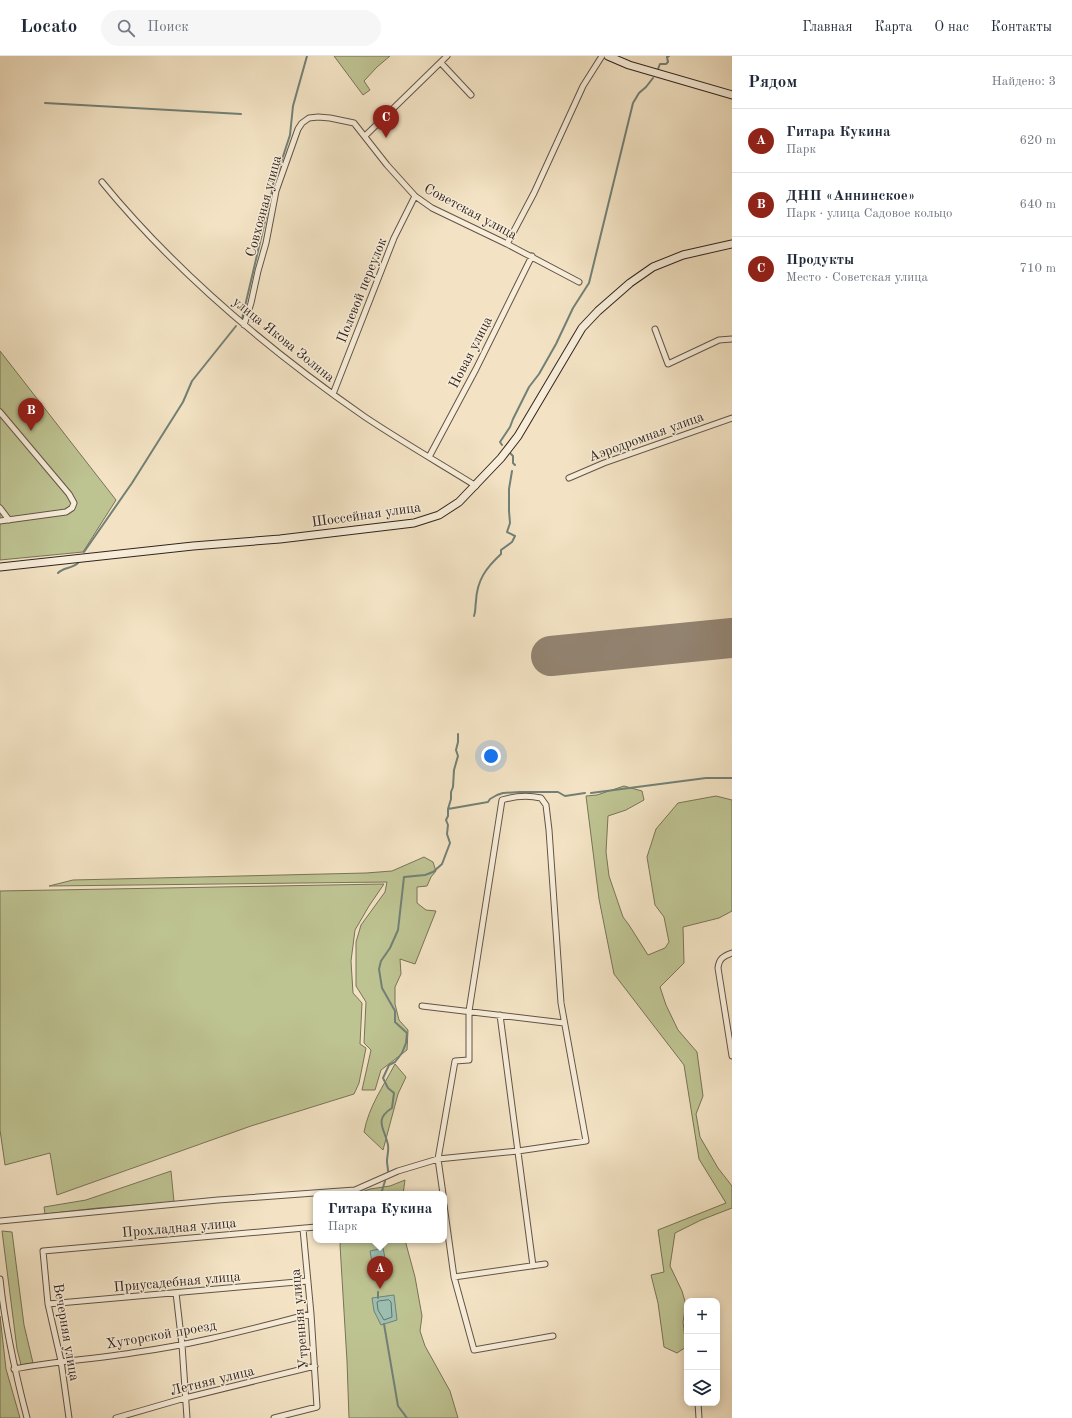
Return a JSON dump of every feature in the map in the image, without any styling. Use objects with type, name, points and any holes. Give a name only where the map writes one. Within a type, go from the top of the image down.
[{"type":"main road","points":[[608,56],[629,65],[732,95]]},
{"type":"main road","name":"Шоссейная улица","points":[[0,567],[193,546],[280,539],[414,523],[439,515],[459,502],[476,486],[501,458],[518,436],[582,328],[598,311],[630,283],[653,267],[683,254],[732,244]]},
{"type":"street","points":[[365,136],[447,56]]},
{"type":"street","points":[[507,244],[534,193],[583,86],[602,56]]},
{"type":"street","points":[[441,63],[471,95]]},
{"type":"street","name":"Совхозная улица","points":[[244,325],[252,303],[276,191],[298,129],[308,118],[330,118],[354,123]]},
{"type":"street","name":"Советская улица","points":[[354,123],[387,165],[415,196],[432,208],[532,256],[579,282]]},
{"type":"street","name":"улица Якова Золина","points":[[102,182],[121,205],[170,257],[244,325],[333,394],[367,418],[476,486]]},
{"type":"street","name":"Полевой переулок","points":[[333,394],[394,238],[415,196]]},
{"type":"street","name":"Новая улица","points":[[429,458],[476,369],[532,256]]},
{"type":"street","points":[[655,329],[668,364],[720,340],[732,340]]},
{"type":"street","points":[[0,412],[69,494],[74,503],[72,508],[66,512],[0,521]]},
{"type":"street","name":"Аэродромная улица","points":[[569,478],[604,463],[732,418]]},
{"type":"street","points":[[0,508],[9,520]]},
{"type":"street","points":[[352,1191],[398,1171],[438,1159],[518,1151],[586,1141],[561,1003],[549,830],[546,805],[541,798],[529,796],[513,797],[502,800],[469,1011],[470,1060],[455,1061],[438,1159],[443,1191]]},
{"type":"street","points":[[732,953],[722,957],[718,968],[732,1056]]},
{"type":"street","points":[[422,1006],[564,1023]]},
{"type":"street","points":[[500,1015],[534,1266]]},
{"type":"street","points":[[0,1221],[218,1200],[313,1194]]},
{"type":"street","name":"Прохладная улица","points":[[43,1251],[313,1227]]},
{"type":"street","points":[[447,1227],[454,1277],[474,1350],[553,1336]]},
{"type":"street","name":"Утренняя улица","points":[[274,1418],[317,1407],[311,1314],[303,1229]]},
{"type":"street","name":"Вечерняя улица","points":[[43,1251],[48,1304],[61,1361],[68,1418]]},
{"type":"street","points":[[454,1277],[545,1264]]},
{"type":"street","points":[[0,1279],[8,1339],[27,1418]]},
{"type":"street","name":"Приусадебная улица","points":[[48,1304],[308,1281]]},
{"type":"street","points":[[176,1293],[182,1345],[187,1418]]},
{"type":"street","name":"Хуторской проезд","points":[[14,1369],[61,1361],[182,1345],[311,1314]]},
{"type":"street","name":"Летняя улица","points":[[116,1418],[185,1398],[315,1366]]},
{"type":"street","points":[[698,1406],[699,1418]]},
{"type":"green space","points":[[334,56],[390,56],[364,81],[370,90],[363,95]]},
{"type":"green space","points":[[0,351],[116,500],[83,552],[0,560]]},
{"type":"green space","points":[[624,786],[642,791],[644,800],[626,810],[608,816],[606,852],[609,876],[623,917],[648,955],[665,948],[669,942],[664,917],[655,905],[647,857],[656,829],[678,803],[716,796],[732,800],[732,911],[719,918],[683,927],[684,963],[660,987],[666,1005],[678,1030],[697,1052],[703,1096],[696,1114],[700,1137],[718,1168],[732,1186],[732,1208],[701,1220],[675,1233],[670,1266],[684,1298],[684,1348],[677,1353],[664,1347],[658,1303],[651,1275],[664,1272],[658,1230],[726,1203],[699,1159],[684,1065],[614,974],[599,899],[586,796],[597,795]]},
{"type":"green space","points":[[424,857],[433,862],[436,871],[431,877],[427,886],[417,887],[417,903],[426,910],[436,911],[415,964],[400,959],[401,974],[395,987],[395,1004],[399,1020],[408,1030],[407,1050],[381,1070],[375,1090],[362,1090],[371,1050],[364,1043],[366,1002],[356,986],[356,942],[361,925],[385,892],[387,882],[49,886],[73,880],[366,873],[392,871]]},
{"type":"green space","points":[[384,884],[355,930],[351,961],[353,993],[362,1003],[360,1044],[366,1048],[359,1083],[354,1094],[251,1126],[57,1195],[50,1153],[5,1165],[0,1130],[0,891]]},
{"type":"green space","points":[[395,1064],[406,1077],[398,1094],[383,1150],[364,1132],[373,1105]]},
{"type":"green space","points":[[171,1171],[174,1202],[45,1214],[44,1207],[86,1200]]},
{"type":"green space","points":[[405,1180],[403,1191],[364,1191],[370,1189],[390,1186]]},
{"type":"green space","points":[[2,1231],[12,1232],[24,1325],[33,1363],[21,1365],[17,1349]]},
{"type":"green space","points":[[340,1243],[406,1243],[415,1277],[422,1316],[420,1331],[425,1346],[450,1391],[458,1418],[349,1418]]},
{"type":"green space","points":[[0,1316],[6,1369],[20,1418],[0,1418]]},
{"type":"water","points":[[383,1248],[386,1263],[381,1264],[381,1266],[386,1265],[387,1268],[379,1270],[373,1268],[370,1251]]},
{"type":"water","points":[[394,1295],[397,1320],[381,1325],[374,1311],[372,1298]]},
{"type":"waterway","points":[[242,319],[273,187],[290,135],[293,106],[307,56]]},
{"type":"waterway","points":[[658,69],[660,64],[666,64],[668,62],[667,57],[669,56]]},
{"type":"waterway","points":[[502,445],[500,442],[510,427],[529,387],[539,374],[556,344],[573,308],[589,283],[633,103],[639,93],[653,78]]},
{"type":"waterway","points":[[45,103],[241,114]]},
{"type":"waterway","points":[[84,552],[132,483],[183,402],[192,381],[236,326]]},
{"type":"waterway","points":[[510,453],[513,456],[513,463],[515,465]]},
{"type":"waterway","points":[[474,616],[478,587],[483,575],[501,554],[501,550],[512,542],[515,536],[507,532],[510,523],[509,489],[512,471]]},
{"type":"waterway","points":[[58,573],[78,563]]},
{"type":"waterway","points":[[388,1171],[388,1145],[382,1121],[386,1112],[392,1108],[394,1093],[388,1088],[383,1078],[389,1065],[395,1062],[402,1053],[406,1043],[407,1033],[395,1022],[395,1011],[382,988],[379,969],[381,961],[390,948],[398,930],[404,877],[425,875],[433,872],[442,864],[450,843],[447,834],[448,825],[446,820],[453,787],[454,770],[458,756],[456,750],[458,734]]},
{"type":"waterway","points":[[591,793],[706,778],[732,778]]},
{"type":"waterway","points":[[448,809],[488,802],[490,799],[503,793],[558,792],[565,796],[585,793]]},
{"type":"waterway","points":[[382,1191],[385,1181]]},
{"type":"waterway","points":[[378,1292],[378,1298]]},
{"type":"waterway","points":[[384,1324],[398,1406],[407,1418]]},
{"type":"runway","points":[[551,656],[732,638]]},
{"type":"place","name":"Продукты","points":[[386,138]]},
{"type":"place","name":"ДНП «Аннинское»","points":[[31,431]]},
{"type":"place","name":"Гитара Кукина","points":[[380,1289]]}]
